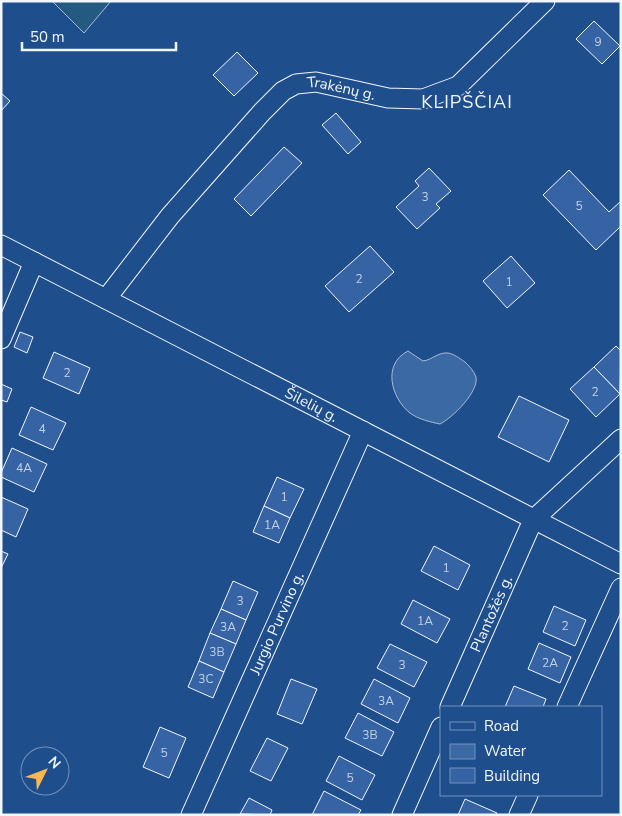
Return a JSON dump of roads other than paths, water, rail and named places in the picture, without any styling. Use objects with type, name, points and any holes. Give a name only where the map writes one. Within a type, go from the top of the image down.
[{"type":"street","name":"Trakėnų g.","points":[[106,299],[170,216],[283,91],[296,84],[316,82],[388,98],[424,99],[458,86],[545,1]]},
{"type":"street","name":"Šilelių g.","points":[[1,245],[621,564]]},
{"type":"street","points":[[1,338],[34,262]]},
{"type":"street","name":"Jurgio Purvino g.","points":[[192,815],[363,431]]},
{"type":"street","points":[[533,520],[621,439]]},
{"type":"street","name":"Plantožės g.","points":[[450,706],[533,520]]},
{"type":"street","points":[[567,706],[621,588]]},
{"type":"street","points":[[402,815],[440,729]]},
{"type":"street","points":[[519,815],[528,796]]},
{"type":"water","points":[[408,351],[423,361],[441,354],[452,354],[465,362],[476,377],[473,390],[464,404],[440,424],[420,419],[410,413],[403,407],[394,390],[392,372],[400,357]]},
{"type":"district","name":"KLIPŠČIAI","points":[[467,102]]}]
